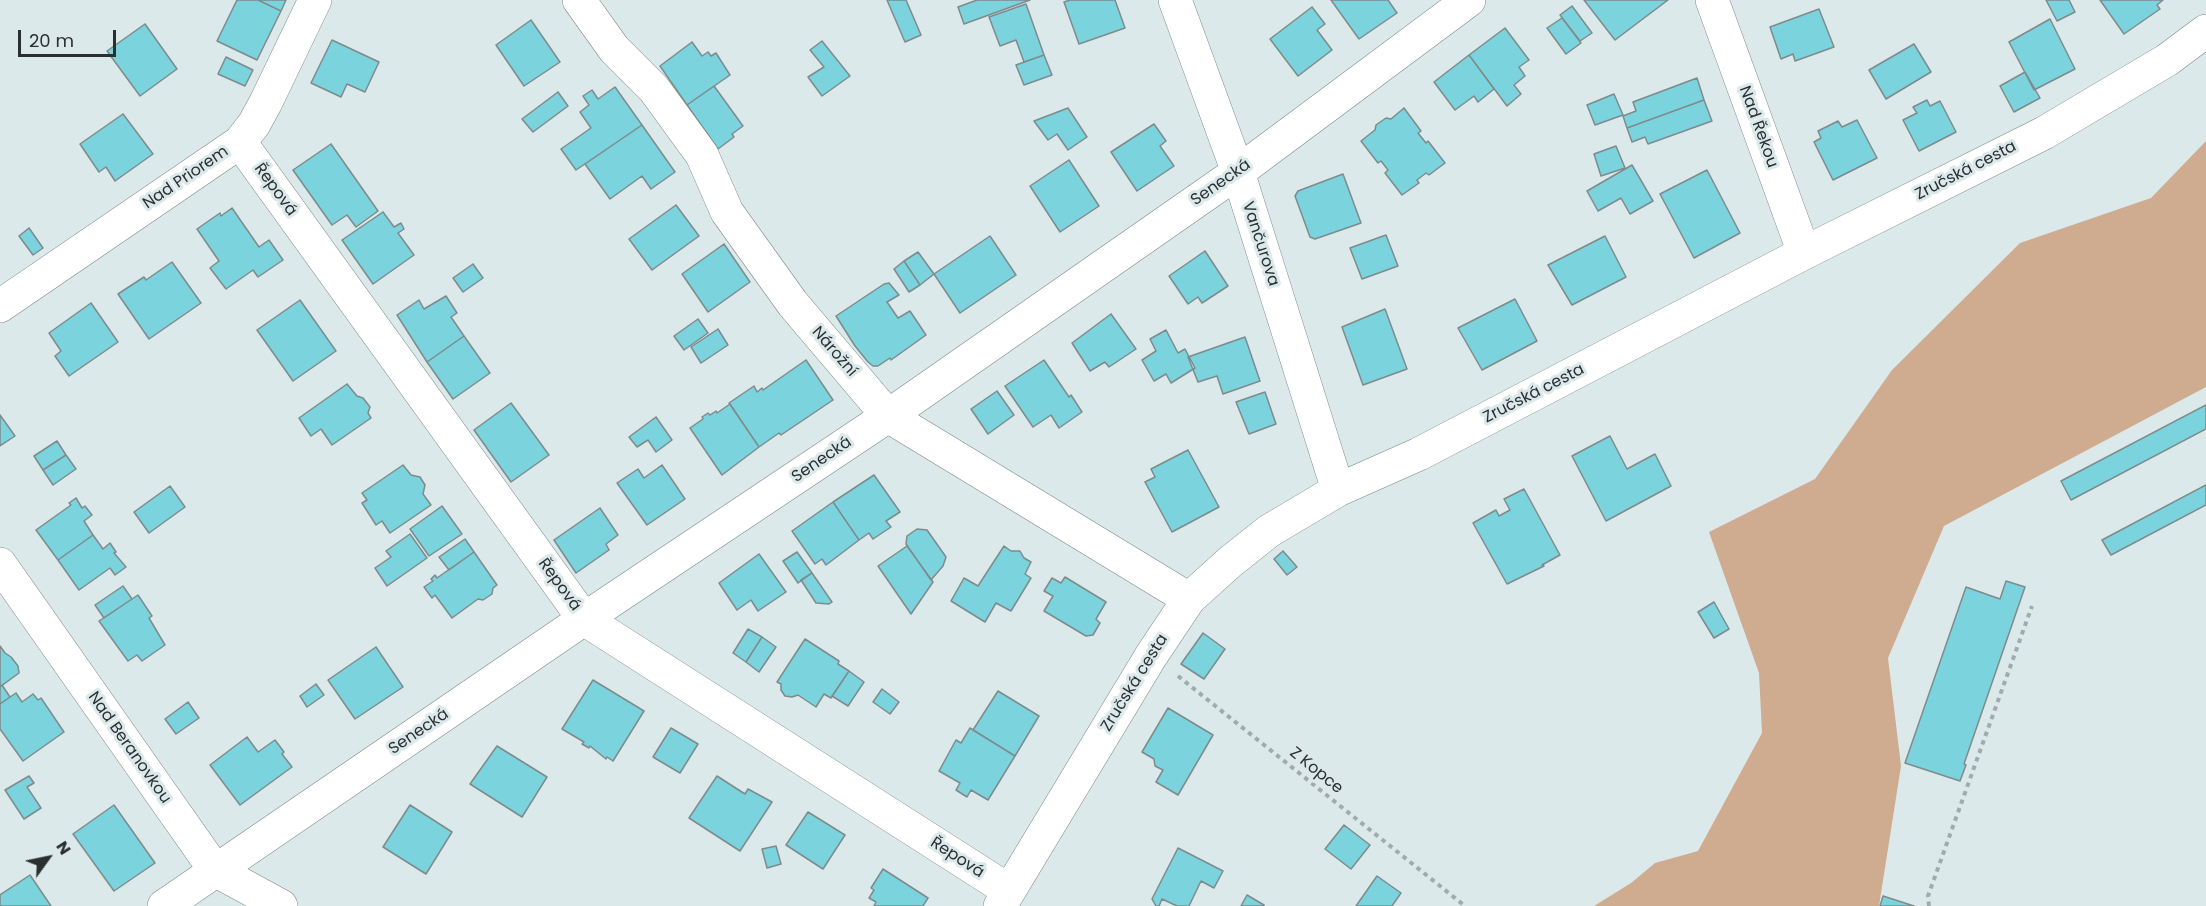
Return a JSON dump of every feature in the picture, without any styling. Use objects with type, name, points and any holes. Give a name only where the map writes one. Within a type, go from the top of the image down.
[{"type":"street","name":"Nad Priorem","points":[[0,306],[240,142],[262,109],[315,0]]},
{"type":"street","name":"Nárožní","points":[[579,0],[614,49],[654,89],[702,155],[727,212],[793,304],[888,416],[1189,599]]},
{"type":"street","name":"Vančurova","points":[[1175,0],[1238,172],[1338,490]]},
{"type":"street","name":"Senecká","points":[[164,906],[584,619],[888,416],[1238,172],[1469,0]]},
{"type":"street","name":"Nad Řekou","points":[[1712,0],[1804,253]]},
{"type":"street","name":"Zručská cesta","points":[[1004,898],[1151,656],[1189,599],[1230,561],[1269,531],[1338,490],[1419,454],[1804,253],[2044,133],[2167,60],[2206,31]]},
{"type":"street","name":"Řepová","points":[[240,142],[584,619],[1004,898]]},
{"type":"street","name":"Nad Beranovkou","points":[[0,564],[215,870],[281,906]]},
{"type":"path","points":[[1929,906],[1928,896],[2032,606]]},
{"type":"path","name":"Z Kopce","points":[[1151,656],[1465,906]]},
{"type":"shaded area","points":[[2206,141],[2206,387],[1944,526],[1888,658],[1901,766],[1879,906],[1594,906],[1631,883],[1655,863],[1698,851],[1762,733],[1759,673],[1709,532],[1815,479],[1892,370],[2020,243],[2151,198]]},
{"type":"building","points":[[237,0],[258,0],[281,11],[257,60],[217,41]]},
{"type":"building","points":[[258,0],[286,0],[281,11]]},
{"type":"building","points":[[887,0],[906,0],[921,35],[905,42]]},
{"type":"building","points":[[977,0],[1030,0],[964,24],[958,7]]},
{"type":"building","points":[[1115,0],[1125,28],[1079,44],[1064,2]]},
{"type":"building","points":[[1331,0],[1388,0],[1397,13],[1359,39]]},
{"type":"building","points":[[1584,0],[1668,0],[1615,40]]},
{"type":"building","points":[[2046,0],[2069,0],[2075,12],[2057,21]]},
{"type":"building","points":[[2100,0],[2163,0],[2157,5],[2160,9],[2124,34]]},
{"type":"building","points":[[1026,4],[1044,55],[1024,62],[1016,40],[1000,46],[989,17]]},
{"type":"building","points":[[1572,6],[1592,33],[1580,41],[1560,15]]},
{"type":"building","points":[[1312,7],[1325,24],[1317,30],[1332,50],[1298,76],[1270,39]]},
{"type":"building","points":[[1819,9],[1834,47],[1795,61],[1793,54],[1781,59],[1770,27]]},
{"type":"building","points":[[1562,18],[1581,43],[1566,54],[1547,28]]},
{"type":"building","points":[[2050,19],[2075,69],[2034,90],[2009,42]]},
{"type":"building","points":[[531,20],[560,62],[524,86],[496,45]]},
{"type":"building","points":[[145,24],[177,69],[140,96],[107,51]]},
{"type":"building","points":[[1505,28],[1529,60],[1519,67],[1525,76],[1514,85],[1521,94],[1507,106],[1469,55]]},
{"type":"building","points":[[332,40],[379,62],[365,92],[347,84],[341,97],[311,83]]},
{"type":"building","points":[[822,41],[850,76],[822,96],[808,77],[824,67],[810,50]]},
{"type":"building","points":[[692,42],[702,56],[708,52],[711,56],[716,53],[730,75],[687,105],[660,66]]},
{"type":"building","points":[[1914,44],[1931,72],[1886,99],[1869,70]]},
{"type":"building","points":[[1044,55],[1052,75],[1024,85],[1016,65]]},
{"type":"building","points":[[1469,55],[1494,89],[1478,102],[1474,96],[1455,110],[1434,82]]},
{"type":"building","points":[[226,57],[253,70],[245,86],[218,74]]},
{"type":"building","points":[[2025,72],[2040,98],[2014,112],[2000,86]]},
{"type":"building","points":[[1697,78],[1704,100],[1627,128],[1623,116],[1636,111],[1633,102]]},
{"type":"building","points":[[714,86],[743,126],[732,134],[734,137],[718,149],[687,105]]},
{"type":"building","points":[[615,87],[642,125],[576,170],[561,149],[591,128],[580,112],[589,105],[583,96],[592,90],[598,99]]},
{"type":"building","points":[[558,92],[568,106],[533,132],[522,119]]},
{"type":"building","points":[[1614,94],[1623,115],[1595,125],[1587,105]]},
{"type":"building","points":[[1704,100],[1712,121],[1648,144],[1645,137],[1632,142],[1627,128]]},
{"type":"building","points":[[1927,100],[1930,106],[1940,101],[1956,132],[1919,151],[1903,120],[1917,113],[1913,107]]},
{"type":"building","points":[[1068,108],[1087,137],[1068,150],[1057,134],[1048,140],[1034,121]]},
{"type":"building","points":[[1404,108],[1421,131],[1418,133],[1426,143],[1428,141],[1445,163],[1429,175],[1426,173],[1417,180],[1419,183],[1402,195],[1385,173],[1388,170],[1381,161],[1378,163],[1361,141],[1375,130],[1376,125],[1386,118],[1391,119]]},
{"type":"building","points":[[123,114],[153,154],[115,181],[106,167],[99,172],[80,144]]},
{"type":"building","points":[[1857,120],[1877,158],[1833,180],[1814,142],[1821,138],[1818,131],[1838,121],[1842,127]]},
{"type":"building","points":[[1154,124],[1166,141],[1160,146],[1174,166],[1137,191],[1111,152]]},
{"type":"building","points":[[642,125],[675,172],[651,189],[642,176],[610,199],[585,164]]},
{"type":"building","points":[[331,144],[378,211],[356,227],[347,215],[332,225],[293,170]]},
{"type":"building","points":[[1616,146],[1625,168],[1601,176],[1594,154]]},
{"type":"building","points":[[1069,160],[1099,206],[1060,232],[1030,186]]},
{"type":"building","points":[[1632,165],[1653,201],[1630,214],[1621,198],[1598,211],[1587,191]]},
{"type":"building","points":[[1707,170],[1740,233],[1694,258],[1660,194]]},
{"type":"building","points":[[1343,174],[1361,223],[1315,239],[1310,237],[1295,196],[1298,191]]},
{"type":"building","points":[[676,205],[699,236],[652,270],[629,239]]},
{"type":"building","points":[[232,208],[259,247],[269,240],[283,260],[258,277],[253,270],[226,289],[210,268],[219,261],[197,229],[220,213],[221,216]]},
{"type":"building","points":[[383,212],[394,227],[401,223],[404,229],[398,233],[414,255],[373,284],[342,240]]},
{"type":"building","points":[[29,228],[43,248],[33,255],[19,236]]},
{"type":"building","points":[[1386,235],[1398,266],[1362,279],[1350,248]]},
{"type":"building","points":[[990,236],[1016,275],[960,313],[934,274]]},
{"type":"building","points":[[1605,236],[1626,277],[1572,305],[1548,265]]},
{"type":"building","points":[[724,244],[750,282],[708,312],[682,274]]},
{"type":"building","points":[[1205,251],[1228,286],[1202,303],[1198,297],[1188,304],[1169,276]]},
{"type":"building","points":[[918,252],[934,274],[920,285],[904,261]]},
{"type":"building","points":[[904,261],[920,285],[909,292],[894,269]]},
{"type":"building","points":[[172,262],[201,303],[149,339],[118,294],[144,277],[146,280]]},
{"type":"building","points":[[473,264],[483,278],[463,292],[453,278]]},
{"type":"building","points":[[889,283],[899,295],[887,302],[898,318],[910,311],[926,335],[891,360],[890,358],[878,366],[873,366],[855,346],[836,316]]},
{"type":"building","points":[[446,296],[457,313],[451,317],[464,336],[427,362],[397,315],[419,300],[424,309]]},
{"type":"building","points":[[1515,299],[1537,341],[1482,370],[1458,328]]},
{"type":"building","points":[[300,300],[336,351],[293,381],[257,330]]},
{"type":"building","points":[[91,303],[118,342],[69,376],[55,356],[61,351],[49,333]]},
{"type":"building","points":[[1385,309],[1407,369],[1363,385],[1342,327]]},
{"type":"building","points":[[1111,314],[1136,349],[1109,367],[1105,362],[1090,371],[1072,343]]},
{"type":"building","points":[[698,319],[708,333],[684,350],[674,336]]},
{"type":"building","points":[[718,329],[728,345],[701,363],[691,347]]},
{"type":"building","points":[[1166,330],[1178,353],[1185,349],[1195,368],[1171,383],[1166,374],[1154,381],[1142,360],[1156,351],[1150,339]]},
{"type":"building","points":[[464,336],[490,373],[453,399],[427,362]]},
{"type":"building","points":[[1245,337],[1260,381],[1223,394],[1217,376],[1198,382],[1188,357]]},
{"type":"building","points":[[806,360],[833,400],[759,447],[729,403],[754,386],[757,392],[762,388],[763,390]]},
{"type":"building","points":[[1044,360],[1082,412],[1059,428],[1051,415],[1033,427],[1005,386]]},
{"type":"building","points":[[347,384],[370,407],[368,413],[371,418],[332,445],[321,429],[311,436],[299,418]]},
{"type":"building","points":[[997,391],[1014,415],[988,434],[971,409]]},
{"type":"building","points":[[1265,392],[1276,424],[1249,434],[1236,402]]},
{"type":"building","points":[[511,403],[549,455],[511,482],[474,430]]},
{"type":"building","points":[[730,404],[759,447],[722,475],[690,428],[708,413],[710,415],[716,411],[717,413]]},
{"type":"building","points":[[2206,405],[2206,429],[2071,500],[2061,481]]},
{"type":"building","points":[[0,415],[15,436],[0,446]]},
{"type":"building","points":[[656,417],[672,440],[656,452],[648,440],[637,447],[629,437]]},
{"type":"building","points":[[1610,436],[1627,469],[1655,454],[1671,486],[1606,521],[1572,456]]},
{"type":"building","points":[[57,441],[66,455],[43,470],[34,456]]},
{"type":"building","points":[[1188,450],[1219,507],[1172,532],[1145,482],[1155,477],[1151,469]]},
{"type":"building","points":[[66,455],[76,469],[53,485],[43,470]]},
{"type":"building","points":[[403,465],[411,475],[420,477],[425,485],[423,494],[431,505],[390,533],[382,521],[376,525],[362,503],[367,500],[362,493]]},
{"type":"building","points":[[662,465],[685,499],[647,525],[617,483],[638,469],[644,478]]},
{"type":"building","points":[[874,475],[900,512],[886,521],[891,527],[873,539],[869,533],[859,540],[833,502]]},
{"type":"building","points":[[2206,485],[2206,505],[2111,555],[2102,540]]},
{"type":"building","points":[[170,486],[185,507],[149,533],[134,512]]},
{"type":"building","points":[[1524,489],[1560,555],[1542,565],[1544,566],[1507,584],[1473,523],[1496,510],[1499,516],[1510,510],[1504,499]]},
{"type":"building","points":[[76,498],[82,508],[85,506],[92,515],[84,521],[93,535],[58,560],[36,530],[71,505],[69,503]]},
{"type":"building","points":[[833,502],[859,540],[826,565],[822,559],[815,564],[792,531]]},
{"type":"building","points":[[442,506],[462,534],[429,556],[410,529]]},
{"type":"building","points":[[600,508],[618,535],[606,544],[609,550],[576,573],[554,540]]},
{"type":"building","points":[[917,529],[927,530],[946,557],[943,566],[931,580],[906,544],[907,536]]},
{"type":"building","points":[[410,534],[427,558],[387,586],[375,568],[391,557],[386,551]]},
{"type":"building","points":[[93,535],[103,549],[110,543],[116,552],[114,553],[126,567],[115,575],[110,568],[79,590],[58,560]]},
{"type":"building","points":[[465,539],[474,552],[449,570],[439,557]]},
{"type":"building","points":[[907,546],[933,582],[911,614],[878,566]]},
{"type":"building","points":[[1004,546],[1011,551],[1020,551],[1024,558],[1031,562],[1025,574],[1031,578],[1011,611],[996,603],[985,622],[951,601],[964,578],[978,586]]},
{"type":"building","points":[[1283,551],[1297,567],[1287,575],[1274,559]]},
{"type":"building","points":[[474,552],[497,585],[493,588],[492,594],[483,600],[478,599],[452,618],[435,595],[432,598],[424,587],[433,581],[431,579],[435,575],[437,578]]},
{"type":"building","points":[[797,552],[812,573],[798,583],[783,561]]},
{"type":"building","points":[[759,554],[786,592],[758,611],[751,600],[737,610],[719,583]]},
{"type":"building","points":[[812,573],[832,602],[829,604],[816,603],[801,580]]},
{"type":"building","points":[[1065,577],[1106,602],[1096,619],[1100,623],[1093,635],[1086,636],[1044,611],[1053,596],[1044,591],[1052,578],[1061,583]]},
{"type":"building","points":[[2006,581],[2025,587],[1960,781],[1905,763],[1966,587],[2000,599]]},
{"type":"building","points":[[123,586],[132,599],[104,618],[95,605]]},
{"type":"building","points":[[138,595],[152,616],[149,618],[165,645],[142,661],[137,655],[128,661],[99,621]]},
{"type":"building","points":[[1714,602],[1729,629],[1714,638],[1698,612]]},
{"type":"building","points":[[748,629],[762,637],[746,662],[733,653]]},
{"type":"building","points":[[1203,633],[1225,649],[1204,679],[1181,664]]},
{"type":"building","points":[[762,637],[776,647],[759,672],[746,662]]},
{"type":"building","points":[[805,639],[839,661],[838,664],[849,671],[831,698],[824,694],[816,707],[798,695],[785,696],[781,690],[781,684],[777,682]]},
{"type":"building","points":[[0,646],[18,666],[19,673],[0,687]]},
{"type":"building","points":[[376,647],[403,687],[355,719],[328,680]]},
{"type":"building","points":[[849,671],[864,682],[848,706],[832,696]]},
{"type":"building","points":[[593,680],[644,711],[613,761],[607,757],[606,759],[590,746],[589,748],[582,744],[584,742],[562,729]]},
{"type":"building","points":[[316,684],[324,695],[307,707],[300,696]]},
{"type":"building","points":[[2,685],[10,697],[0,704],[0,687]]},
{"type":"building","points":[[882,689],[899,702],[890,714],[873,702]]},
{"type":"building","points":[[998,691],[1039,716],[1015,756],[973,730]]},
{"type":"building","points":[[16,693],[22,702],[33,694],[38,700],[41,698],[64,732],[23,761],[0,729],[0,704]]},
{"type":"building","points":[[188,702],[199,718],[176,734],[165,719]]},
{"type":"building","points":[[1168,708],[1213,735],[1178,795],[1156,782],[1163,770],[1155,766],[1154,759],[1142,752]]},
{"type":"building","points":[[671,728],[698,744],[680,773],[653,757]]},
{"type":"building","points":[[970,728],[1015,756],[988,800],[971,790],[967,797],[956,790],[960,783],[939,771],[956,740],[961,743]]},
{"type":"building","points":[[247,737],[258,752],[275,740],[292,767],[240,805],[210,765]]},
{"type":"building","points":[[497,746],[547,777],[522,817],[470,784]]},
{"type":"building","points":[[29,776],[34,783],[27,787],[41,808],[24,819],[5,790]]},
{"type":"building","points":[[717,776],[745,794],[748,789],[772,802],[740,851],[689,818]]},
{"type":"building","points":[[114,805],[155,863],[114,891],[73,834]]},
{"type":"building","points":[[410,805],[452,832],[426,874],[383,847]]},
{"type":"building","points":[[808,812],[845,835],[823,869],[786,845]]},
{"type":"building","points":[[1344,825],[1370,845],[1351,869],[1325,849]]},
{"type":"building","points":[[776,846],[781,864],[767,868],[762,849]]},
{"type":"building","points":[[1178,848],[1223,871],[1214,888],[1201,881],[1189,906],[1177,906],[1162,899],[1159,906],[1156,906],[1152,899]]},
{"type":"building","points":[[883,869],[928,898],[923,906],[874,906],[876,902],[869,898],[874,890],[871,888]]},
{"type":"building","points":[[30,875],[51,906],[0,906],[0,895]]},
{"type":"building","points":[[1377,876],[1401,893],[1392,906],[1356,906]]},
{"type":"building","points":[[1247,895],[1264,905],[1264,906],[1241,906]]},
{"type":"building","points":[[1883,896],[1914,906],[1880,906]]}]
